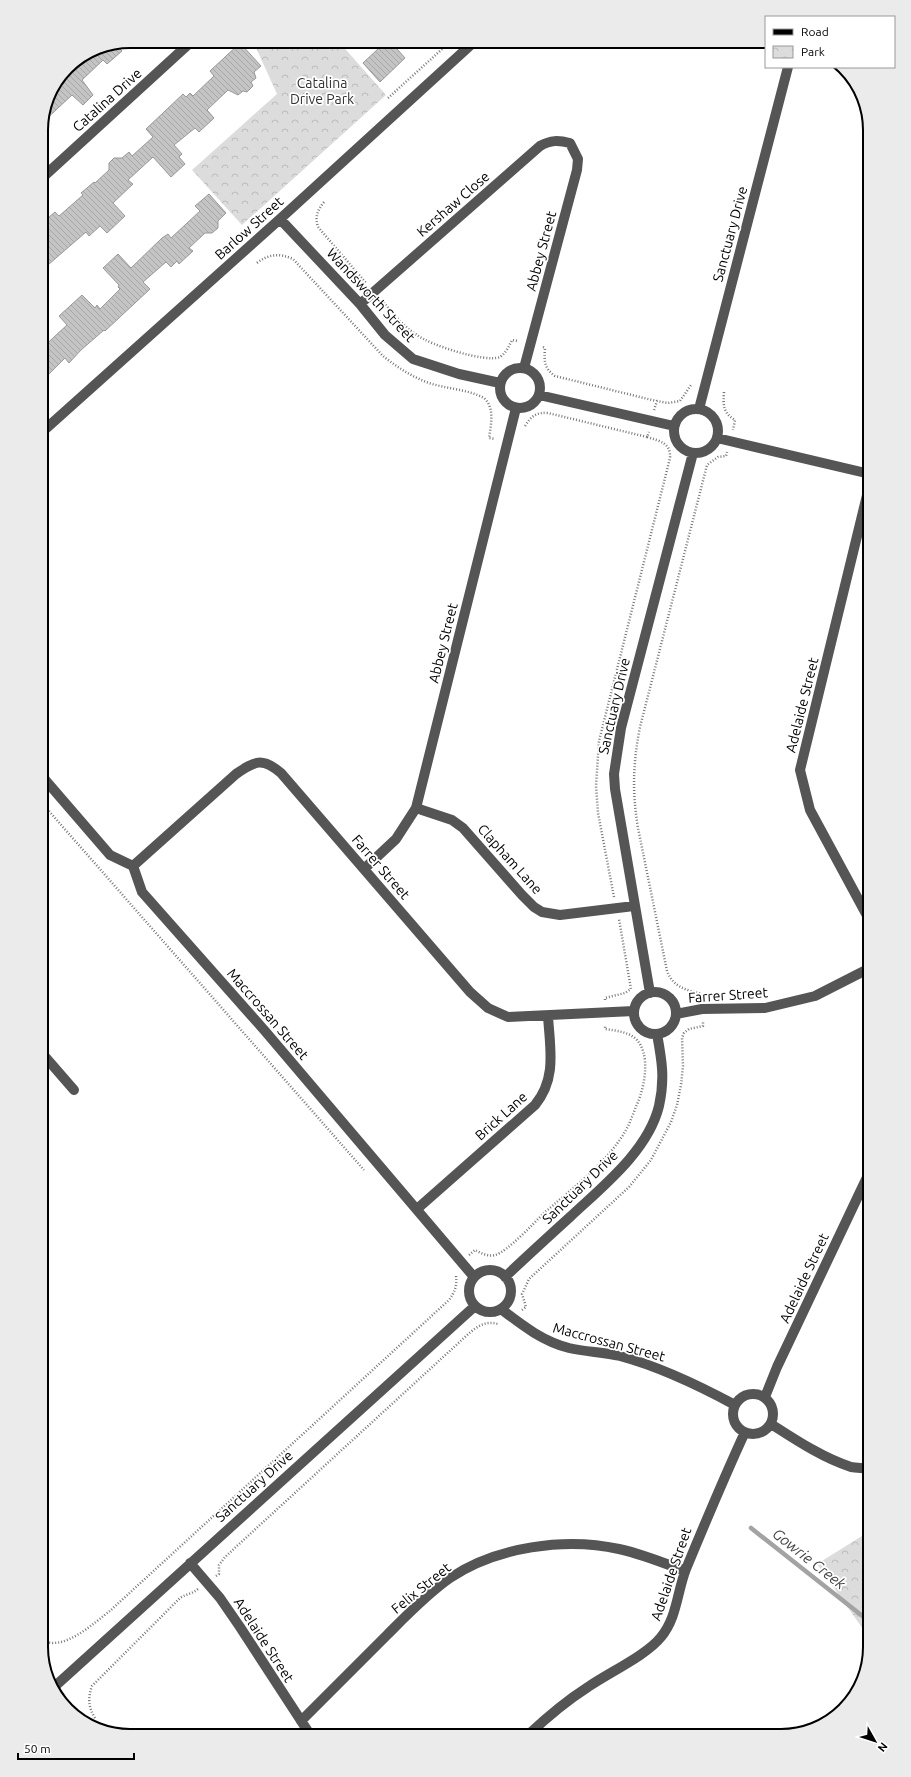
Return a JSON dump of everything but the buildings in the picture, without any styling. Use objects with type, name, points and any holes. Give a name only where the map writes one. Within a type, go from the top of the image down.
[{"type":"street","name":"Catalina Drive","points":[[48,173],[184,48]]},
{"type":"street","name":"Barlow Street","points":[[48,427],[280,219],[467,48]]},
{"type":"street","name":"Sanctuary Drive","points":[[699,409],[788,68]]},
{"type":"street","name":"Kershaw Close","points":[[360,304],[540,146],[551,140],[570,143]]},
{"type":"street","name":"Abbey Street","points":[[524,368],[577,170],[578,159],[570,143]]},
{"type":"street","name":"Wandsworth Street","points":[[280,219],[360,304],[385,334],[413,359],[459,374],[500,383]]},
{"type":"street","points":[[524,368],[536,375],[541,388],[539,395],[530,406],[516,408],[505,402],[501,396],[500,383],[502,377],[512,369],[524,368]]},
{"type":"street","points":[[539,395],[674,426]]},
{"type":"street","name":"Abbey Street","points":[[364,869],[396,839],[416,808],[516,408]]},
{"type":"street","points":[[691,409],[699,409],[707,412],[713,417],[718,430],[717,438],[710,448],[693,453],[686,451],[677,443],[674,436],[674,426],[681,414],[691,409]]},
{"type":"street","points":[[717,438],[863,472]]},
{"type":"street","name":"Sanctuary Drive","points":[[650,993],[634,906],[615,789],[614,774],[621,728],[693,453]]},
{"type":"street","name":"Adelaide Street","points":[[863,513],[800,770],[810,810],[863,909]]},
{"type":"street","name":"Farrer Street","points":[[133,866],[236,774],[250,764],[261,762],[271,765],[281,773],[480,1002],[498,1014],[508,1017],[634,1011]]},
{"type":"street","points":[[48,783],[110,855],[133,866]]},
{"type":"street","name":"Clapham Lane","points":[[416,808],[452,820],[463,828],[522,896],[542,912],[560,915],[634,906]]},
{"type":"street","name":"Maccrossan Street","points":[[133,866],[142,892],[264,1031],[474,1277]]},
{"type":"street","name":"Farrer Street","points":[[676,1014],[702,1009],[765,1008],[815,996],[863,972]]},
{"type":"street","points":[[657,992],[670,998],[675,1006],[676,1014],[671,1026],[666,1031],[657,1034],[650,1034],[638,1026],[634,1011],[638,1000],[650,993],[657,992]]},
{"type":"street","name":"Brick Lane","points":[[417,1209],[534,1106],[542,1096],[551,1071],[548,1016]]},
{"type":"street","name":"Sanctuary Drive","points":[[505,1277],[607,1183],[630,1159],[645,1137],[658,1107],[664,1072],[657,1034]]},
{"type":"street","points":[[48,1060],[74,1090]]},
{"type":"street","name":"Adelaide Street","points":[[766,1397],[777,1367],[863,1186]]},
{"type":"street","points":[[490,1270],[499,1272],[505,1277],[510,1288],[510,1296],[501,1309],[487,1312],[475,1306],[470,1299],[469,1292],[470,1283],[474,1277],[490,1270]]},
{"type":"street","name":"Sanctuary Drive","points":[[57,1684],[475,1306]]},
{"type":"street","name":"Maccrossan Street","points":[[501,1309],[543,1339],[571,1349],[620,1356],[680,1376],[735,1405]]},
{"type":"street","points":[[748,1394],[760,1394],[766,1397],[773,1407],[774,1413],[771,1424],[762,1432],[757,1434],[745,1432],[736,1424],[733,1412],[735,1405],[743,1396],[748,1394]]},
{"type":"street","points":[[771,1424],[802,1444],[829,1457],[852,1467],[863,1468]]},
{"type":"street","name":"Adelaide Street","points":[[535,1729],[553,1712],[588,1687],[634,1659],[661,1638],[674,1614],[685,1571],[712,1503],[745,1432]]},
{"type":"street","name":"Felix Street","points":[[301,1721],[426,1598],[450,1578],[484,1560],[518,1549],[575,1544],[618,1549],[658,1560],[685,1571]]},
{"type":"street","name":"Adelaide Street","points":[[190,1563],[220,1598],[306,1729]]},
{"type":"path","points":[[388,98],[443,48]]},
{"type":"path","points":[[324,202],[318,210],[316,219],[318,228],[322,234],[402,323],[415,334],[440,347],[488,359],[498,358],[504,354],[512,340],[530,344],[545,348],[545,365],[555,376],[668,403],[680,401],[692,383]]},
{"type":"path","points":[[48,1641],[53,1643],[68,1640],[111,1610],[449,1300],[455,1292],[456,1286],[455,1273],[452,1269],[474,1250],[488,1256],[494,1256],[508,1247],[600,1162],[625,1131],[639,1098],[646,1066],[644,1050],[640,1042],[628,1033],[605,1029],[605,998],[625,993],[631,989],[631,984],[598,813],[596,786],[598,748],[670,458],[668,447],[665,443],[648,437],[656,401]]},
{"type":"path","points":[[48,810],[364,1170]]},
{"type":"green space","name":"Catalina Drive Park","points":[[256,48],[344,48],[386,95],[242,225],[192,170],[277,94]]},
{"type":"green space","points":[[863,1535],[863,1629],[817,1564]]},
{"type":"waterway","name":"Gowrie Creek","points":[[751,1528],[863,1616]]}]
